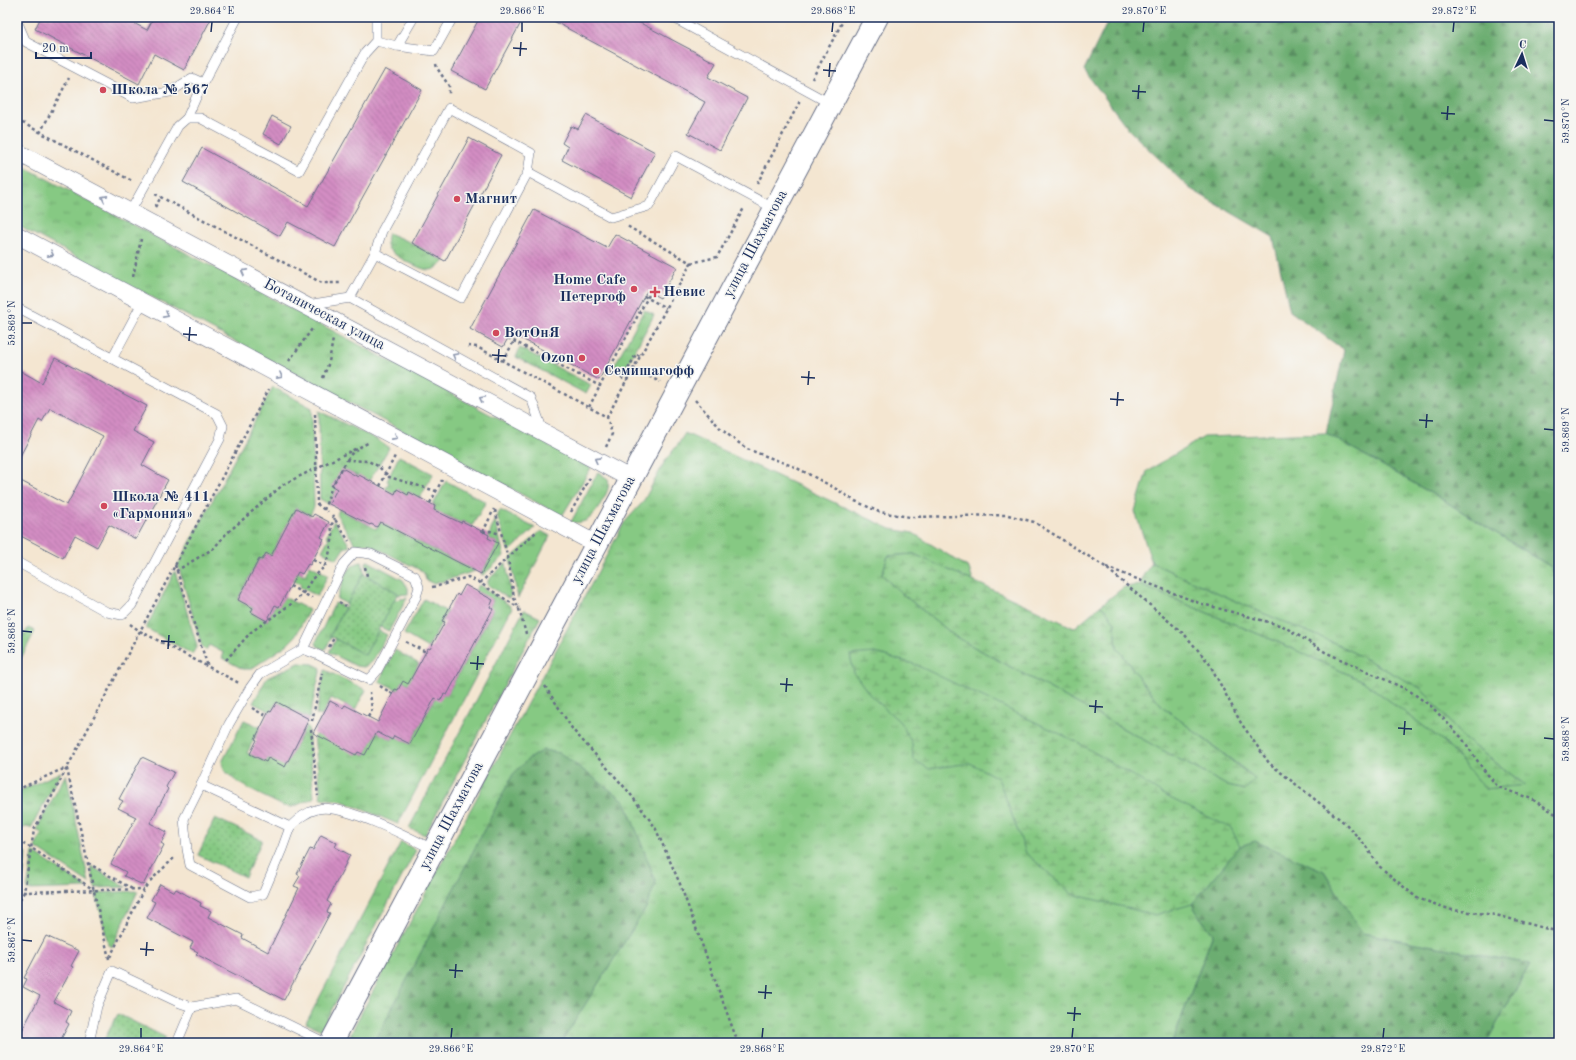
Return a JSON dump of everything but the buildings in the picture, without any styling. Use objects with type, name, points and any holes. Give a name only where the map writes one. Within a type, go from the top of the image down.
[{"type":"street","name":"улица Шахматова","points":[[331,1043],[877,17]]},
{"type":"street","name":"Ботаническая улица","points":[[17,152],[631,479]]},
{"type":"street","points":[[17,235],[596,544]]},
{"type":"lane","points":[[130,212],[178,126],[187,118],[238,17]]},
{"type":"lane","points":[[187,118],[200,118],[299,171],[365,53],[376,41],[376,17]]},
{"type":"lane","points":[[397,46],[414,17]]},
{"type":"lane","points":[[376,41],[397,46],[434,50],[452,17]]},
{"type":"lane","points":[[672,17],[831,104]]},
{"type":"lane","points":[[17,21],[26,42],[133,98],[170,92],[192,78],[203,84]]},
{"type":"lane","points":[[350,298],[375,253],[382,231],[449,108],[531,153],[528,172],[461,298],[375,253]]},
{"type":"lane","points":[[528,172],[611,217],[648,206],[676,156],[775,209]]},
{"type":"lane","points":[[306,305],[350,298],[531,398],[543,432]]},
{"type":"lane","points":[[112,358],[142,303]]},
{"type":"lane","points":[[17,309],[217,414],[224,426],[220,439],[132,606],[122,615],[107,612],[17,562]]},
{"type":"lane","points":[[303,649],[369,680],[380,664],[416,597],[419,587],[415,576],[371,554],[355,552],[344,564],[303,649],[260,674],[229,724],[184,820],[190,865],[250,897],[262,894],[290,827],[303,814],[320,808],[340,809],[400,833],[434,850]]},
{"type":"lane","points":[[201,785],[290,827]]},
{"type":"lane","points":[[89,1043],[97,1006],[112,971],[180,1003],[192,1007],[236,999],[326,1043]]},
{"type":"lane","points":[[177,1043],[192,1007]]},
{"type":"path","points":[[691,263],[717,257],[751,196],[845,17]]},
{"type":"path","points":[[434,50],[437,68],[449,86],[449,108]]},
{"type":"path","points":[[40,133],[75,67]]},
{"type":"path","points":[[133,280],[142,237]]},
{"type":"path","points":[[589,407],[646,297],[650,293]]},
{"type":"path","points":[[646,297],[666,308]]},
{"type":"path","points":[[288,363],[312,328]]},
{"type":"path","points":[[322,381],[329,362],[334,331]]},
{"type":"path","points":[[508,338],[600,386]]},
{"type":"path","points":[[503,361],[514,341]]},
{"type":"path","points":[[610,367],[625,375],[636,354],[640,356]]},
{"type":"path","points":[[634,368],[664,384]]},
{"type":"path","points":[[607,370],[627,381]]},
{"type":"path","points":[[17,905],[24,892],[30,847],[34,830],[272,383]]},
{"type":"path","points":[[694,399],[722,430],[747,449],[795,467],[833,487],[854,501],[879,512],[910,517],[1008,515],[1034,522],[1104,566],[1185,635],[1209,664],[1241,723],[1269,763],[1346,824],[1365,845],[1379,866],[1417,898],[1452,910],[1496,915],[1559,932]]},
{"type":"path","points":[[315,406],[317,504],[326,511],[332,486],[350,454],[357,448]]},
{"type":"path","points":[[606,448],[612,434],[607,417]]},
{"type":"path","points":[[176,571],[214,548],[226,534],[284,484],[317,468],[327,461],[370,442]]},
{"type":"path","points":[[380,486],[398,451]]},
{"type":"path","points":[[347,460],[368,461],[378,466],[389,477],[436,490]]},
{"type":"path","points":[[570,513],[595,470]]},
{"type":"path","points":[[430,503],[444,476]]},
{"type":"path","points":[[494,509],[483,532],[490,531],[501,535]]},
{"type":"path","points":[[332,515],[355,552]]},
{"type":"path","points":[[226,660],[251,632],[294,602],[324,566],[333,536],[331,526],[335,518]]},
{"type":"path","points":[[496,519],[508,558],[514,598],[519,609],[533,663],[549,695],[573,730],[628,791],[655,827],[680,884],[738,1043]]},
{"type":"path","points":[[480,583],[540,528]]},
{"type":"path","points":[[175,565],[208,667]]},
{"type":"path","points":[[1104,566],[1199,603],[1283,626],[1325,652],[1410,691],[1432,706],[1462,738],[1483,769],[1498,787],[1532,799],[1559,816]]},
{"type":"path","points":[[419,587],[438,586],[468,577],[480,583],[519,609]]},
{"type":"path","points":[[290,586],[324,604]]},
{"type":"path","points":[[122,615],[131,625],[140,631],[250,688]]},
{"type":"path","points":[[312,721],[326,659]]},
{"type":"path","points":[[368,717],[372,710],[369,680]]},
{"type":"path","points":[[311,729],[320,808]]},
{"type":"path","points":[[17,790],[60,770],[67,769]]},
{"type":"path","points":[[67,769],[112,971]]},
{"type":"path","points":[[17,841],[30,847],[94,890]]},
{"type":"path","points":[[150,881],[187,849]]},
{"type":"path","points":[[88,862],[132,889]]},
{"type":"path","points":[[109,960],[147,885]]},
{"type":"path","points":[[17,890],[24,892],[144,889]]},
{"type":"green space","points":[[1110,17],[1559,17],[1559,585],[1551,567],[1443,500],[1326,433],[1344,350],[1290,311],[1273,237],[1189,188],[1129,130],[1084,70]]},
{"type":"green space","points":[[17,163],[591,468],[562,516],[17,225]]},
{"type":"green space","points":[[388,233],[412,243],[445,261],[438,267],[431,270],[414,265],[401,258],[388,248],[386,241]]},
{"type":"green space","points":[[644,310],[654,315],[624,371],[614,366]]},
{"type":"green space","points":[[520,348],[591,385],[586,394],[516,357]]},
{"type":"green space","points":[[273,387],[312,408],[314,507],[310,515],[296,508],[271,556],[266,553],[262,561],[259,559],[238,599],[253,608],[251,612],[267,621],[275,605],[284,597],[309,610],[295,637],[288,644],[251,669],[243,669],[222,658],[224,653],[209,645],[206,650],[202,647],[178,565]]},
{"type":"green space","points":[[319,411],[376,439],[389,448],[369,481],[342,469],[332,486],[337,489],[329,504],[320,499]]},
{"type":"green space","points":[[685,433],[891,529],[913,533],[969,568],[973,582],[914,554],[888,556],[882,575],[956,637],[1228,786],[1245,790],[1255,778],[1163,707],[1142,682],[1117,647],[1115,623],[1106,610],[1100,606],[1124,587],[1140,585],[1278,642],[1363,681],[1446,743],[1485,789],[1524,784],[1463,738],[1422,689],[1337,644],[1260,612],[1152,563],[1135,511],[1147,471],[1204,437],[1326,433],[1443,500],[1551,567],[1559,585],[1559,1043],[1486,1043],[1530,964],[1362,933],[1324,871],[1199,916],[1213,934],[1172,1043],[347,1043],[356,1023],[624,523],[643,502],[665,461]]},
{"type":"green space","points":[[399,456],[433,474],[420,498],[409,492],[408,495],[397,489],[393,497],[384,492],[389,482],[387,481]]},
{"type":"green space","points":[[598,472],[608,479],[608,489],[604,497],[590,518],[582,522],[571,522]]},
{"type":"green space","points":[[446,481],[486,502],[472,526],[462,521],[461,523],[434,510],[435,506],[433,505]]},
{"type":"green space","points":[[339,509],[376,529],[380,522],[475,571],[434,584],[426,580],[424,573],[420,570],[369,544],[355,544],[337,515]]},
{"type":"green space","points":[[500,510],[535,528],[509,552],[497,516]]},
{"type":"green space","points":[[495,520],[504,556],[483,575],[481,574],[498,543],[488,538]]},
{"type":"green space","points":[[334,521],[350,546],[344,548],[337,559],[322,551],[329,538],[326,536]]},
{"type":"green space","points":[[541,531],[550,536],[518,598],[510,559]]},
{"type":"green space","points":[[914,554],[1074,628],[1100,606],[1106,610],[1115,623],[1117,647],[1142,682],[1163,707],[1255,779],[1245,790],[1228,786],[956,637],[882,575],[888,556]]},
{"type":"green space","points":[[368,561],[403,580],[408,588],[408,594],[397,595],[398,593],[369,577],[366,562]]},
{"type":"green space","points":[[362,562],[365,575],[363,574],[347,604],[337,599],[348,571],[351,567]]},
{"type":"green space","points":[[506,563],[511,596],[508,598],[488,585],[488,580]]},
{"type":"green space","points":[[1152,563],[1260,612],[1337,644],[1422,689],[1463,738],[1525,785],[1485,789],[1446,743],[1363,681],[1278,642],[1140,585],[1144,574]]},
{"type":"green space","points":[[310,565],[328,575],[317,596],[300,587],[301,584],[293,581],[297,571],[305,575]]},
{"type":"green space","points":[[175,571],[197,646],[192,654],[146,628]]},
{"type":"green space","points":[[363,574],[398,593],[365,655],[330,636]]},
{"type":"green space","points":[[479,585],[512,608],[398,824],[342,801],[321,798],[314,737],[316,734],[365,755],[377,732],[392,740],[394,736],[410,744],[435,698],[444,694],[447,695],[493,610],[490,607],[493,600],[475,591]]},
{"type":"green space","points":[[407,598],[389,631],[380,627],[394,600]]},
{"type":"green space","points":[[424,599],[447,612],[428,648],[404,634]]},
{"type":"green space","points":[[335,603],[345,607],[330,636],[332,637],[325,650],[317,646],[316,642]]},
{"type":"green space","points":[[524,610],[540,618],[425,835],[409,828]]},
{"type":"green space","points":[[17,618],[24,636],[28,628],[35,631],[17,666]]},
{"type":"green space","points":[[378,630],[387,635],[372,662],[364,667],[356,666],[329,652],[336,639],[365,655]]},
{"type":"green space","points":[[395,650],[419,664],[409,684],[403,681],[398,690],[379,681]]},
{"type":"green space","points":[[875,653],[914,664],[1077,742],[1166,796],[1231,828],[1240,846],[1192,904],[1155,915],[1072,894],[1026,853],[998,778],[970,763],[929,769],[913,759],[912,743],[900,722],[870,695],[854,673],[850,655]]},
{"type":"green space","points":[[299,663],[313,664],[321,668],[309,719],[277,702],[271,712],[253,703],[267,678]]},
{"type":"green space","points":[[325,670],[366,690],[355,710],[331,698],[322,716],[316,714]]},
{"type":"green space","points":[[244,720],[260,727],[247,753],[266,762],[268,758],[285,766],[306,726],[308,727],[314,798],[292,807],[283,806],[247,788],[230,776],[224,769],[222,762]]},
{"type":"green space","points":[[543,750],[560,753],[625,801],[656,882],[646,908],[561,1043],[374,1043],[513,774],[528,759]]},
{"type":"green space","points":[[61,772],[31,828],[25,827],[17,831],[17,792]]},
{"type":"green space","points":[[66,774],[89,883],[35,847],[42,833],[36,830]]},
{"type":"green space","points":[[215,818],[262,840],[245,877],[198,855]]},
{"type":"green space","points":[[1255,841],[1324,871],[1362,933],[1530,964],[1486,1043],[1172,1043],[1213,934],[1192,904],[1240,846]]},
{"type":"green space","points":[[401,842],[416,850],[321,1030],[306,1023]]},
{"type":"green space","points":[[17,848],[26,853],[22,892],[17,901]]},
{"type":"green space","points":[[33,852],[87,888],[27,890]]},
{"type":"green space","points":[[91,866],[126,887],[95,888]]},
{"type":"green space","points":[[138,891],[112,947],[108,944],[96,893]]},
{"type":"green space","points":[[118,1014],[165,1037],[162,1043],[106,1043],[105,1038]]},
{"type":"place","name":"Школа № 567","points":[[103,90]]},
{"type":"place","name":"Магнит","points":[[457,199]]},
{"type":"place","name":"Home Cafe Петергоф","points":[[634,289]]},
{"type":"place","name":"Невис","points":[[655,292]]},
{"type":"place","name":"ВотОнЯ","points":[[496,333]]},
{"type":"place","name":"Ozon","points":[[582,358]]},
{"type":"place","name":"Семишагофф","points":[[596,371]]},
{"type":"place","name":"Школа № 411 «Гармония»","points":[[104,506]]}]
